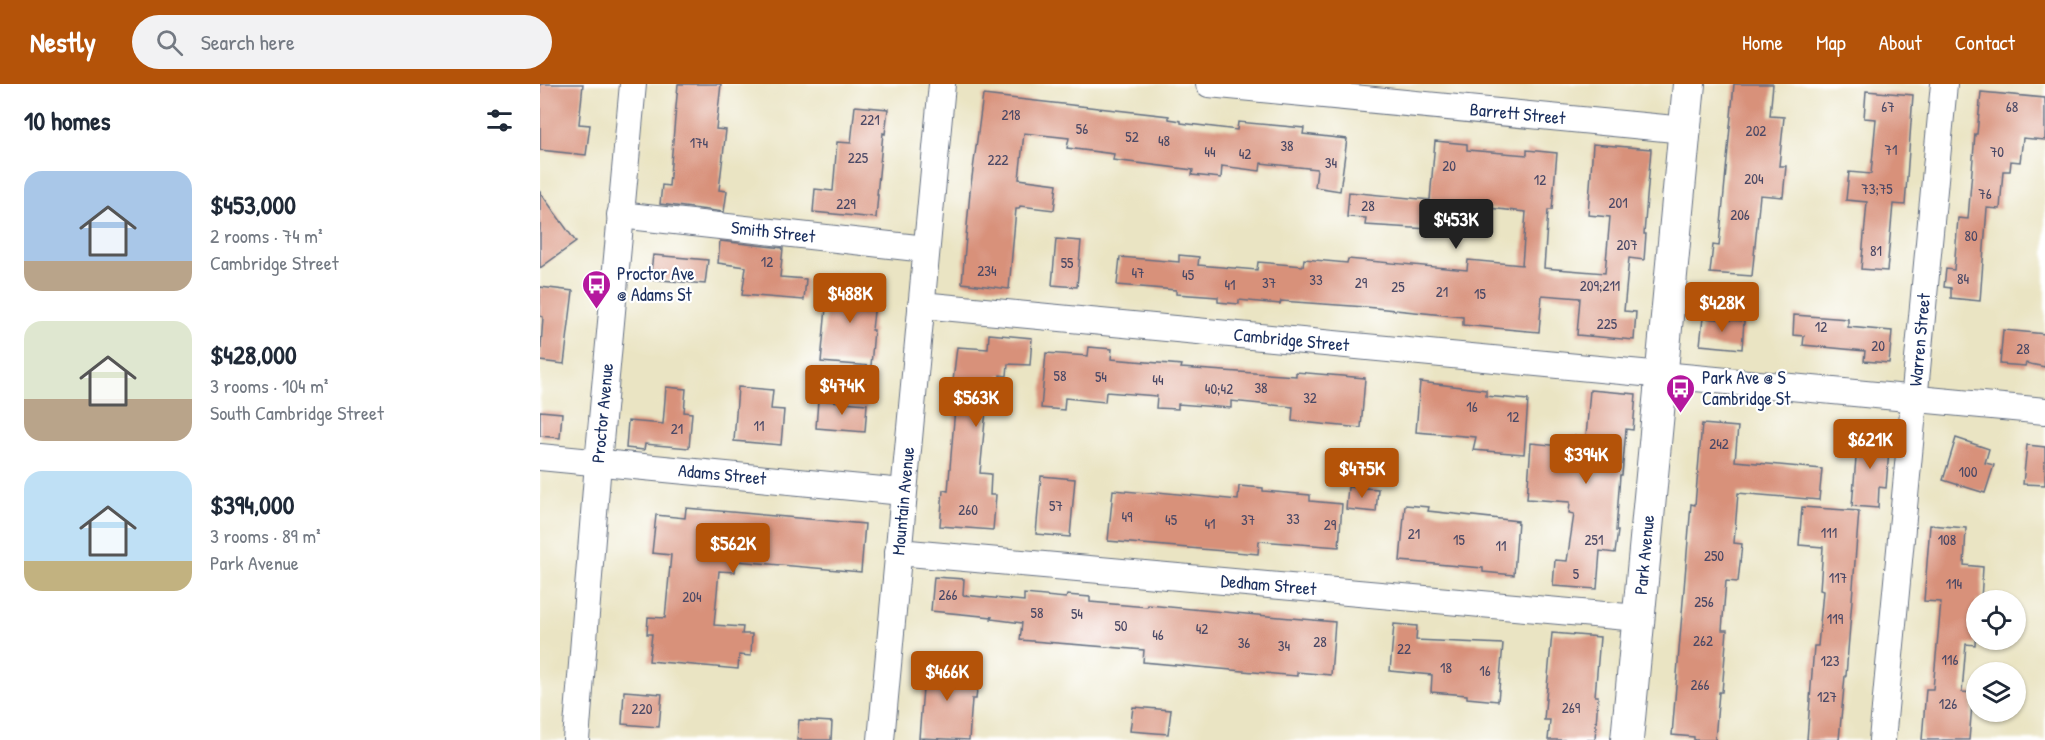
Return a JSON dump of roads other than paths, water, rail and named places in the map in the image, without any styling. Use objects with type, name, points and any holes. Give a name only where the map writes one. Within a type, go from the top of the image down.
[{"type":"main road","name":"Park Avenue","points":[[1627,740],[1689,84]]},
{"type":"street","name":"Proctor Avenue","points":[[576,740],[598,463],[633,84]]},
{"type":"street","name":"Mountain Avenue","points":[[881,740],[942,84]]},
{"type":"street","name":"Barrett Street","points":[[1209,84],[1684,130]]},
{"type":"street","name":"Warren Street","points":[[1882,740],[1944,84]]},
{"type":"street","name":"Smith Street","points":[[620,215],[926,249]]},
{"type":"street","name":"Cambridge Street","points":[[921,305],[2045,411]]},
{"type":"street","name":"Adams Street","points":[[540,457],[903,492]]},
{"type":"street","name":"Dedham Street","points":[[898,552],[1638,618]]},
{"type":"place","name":"Proctor Ave @ Adams St","points":[[596,310]]},
{"type":"place","name":"Park Ave @ S Cambridge St","points":[[1681,414]]}]
